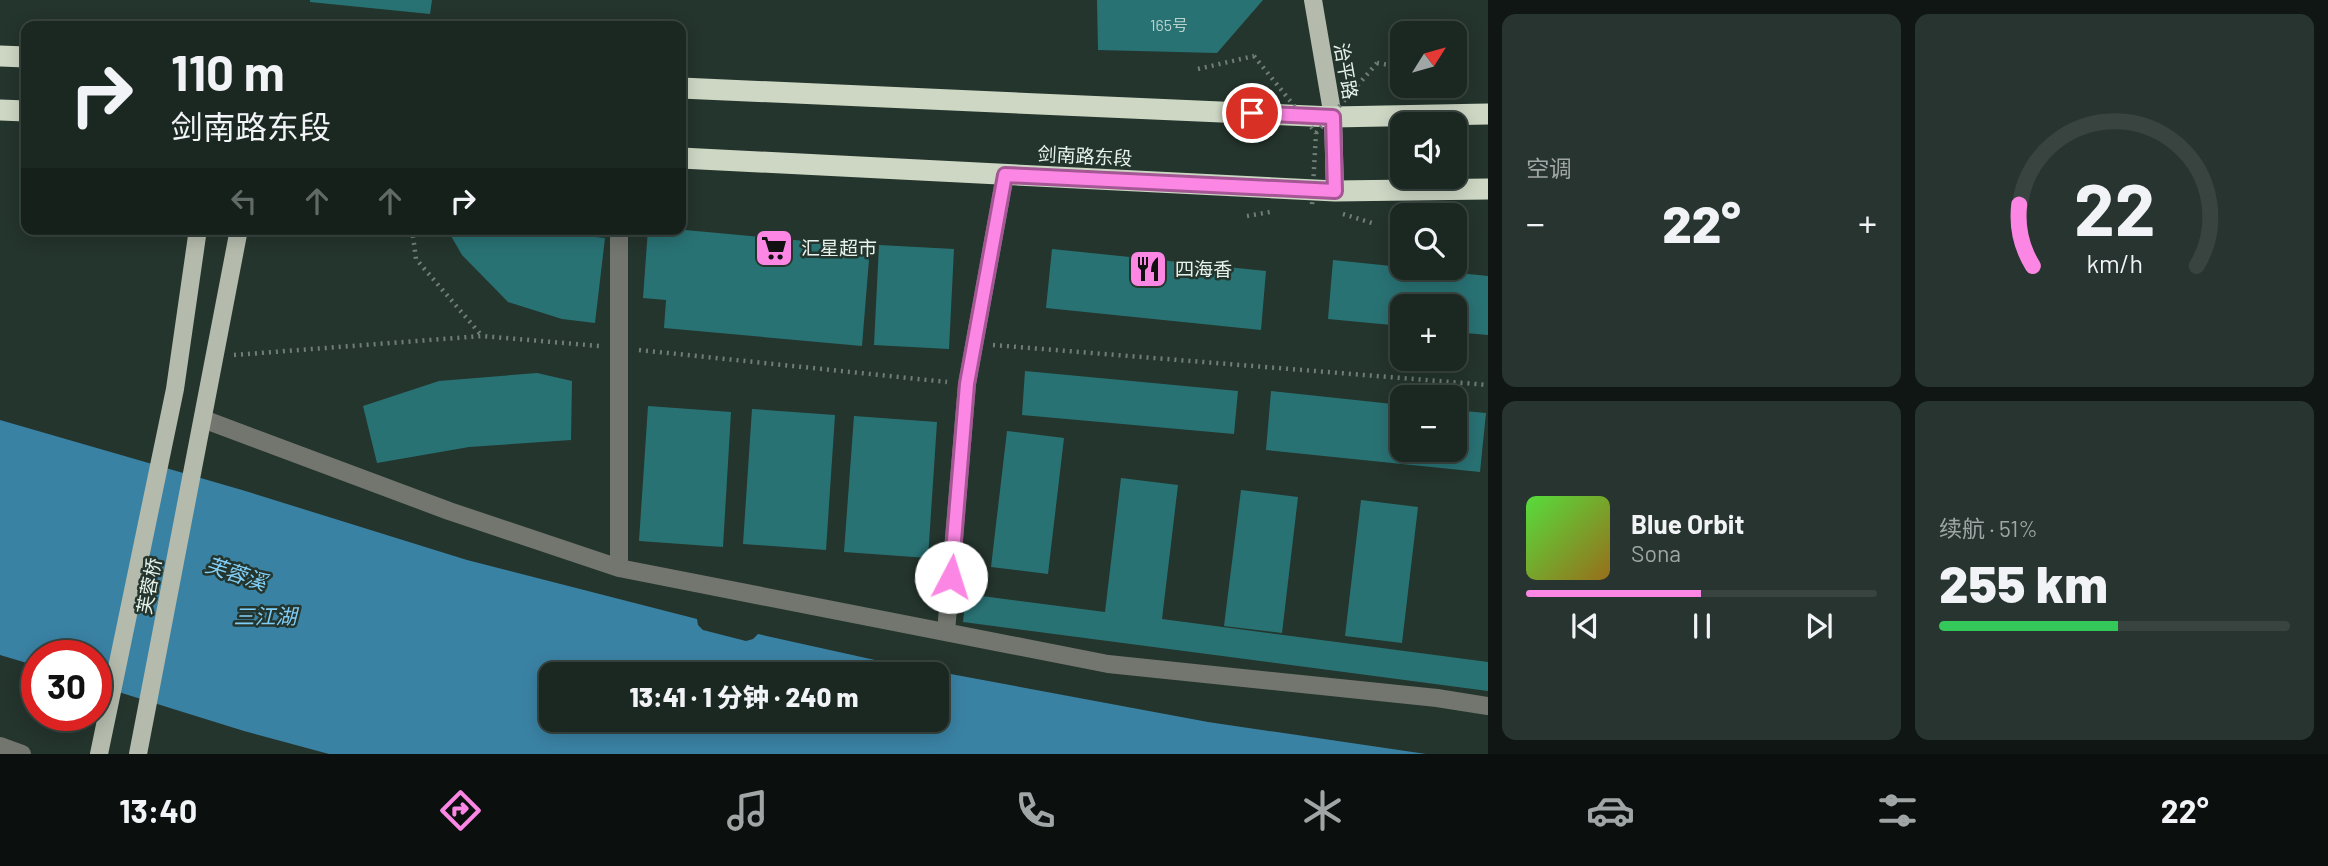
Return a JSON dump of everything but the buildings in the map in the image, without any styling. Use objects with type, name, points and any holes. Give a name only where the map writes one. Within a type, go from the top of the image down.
[{"type":"highway","points":[[0,56],[21,57]]},
{"type":"highway","points":[[686,88],[1333,117],[1488,114]]},
{"type":"highway","points":[[0,110],[21,111]]},
{"type":"highway","name":"剑南路东段","points":[[686,158],[1335,191],[1488,189]]},
{"type":"main road","name":"治平路","points":[[1313,0],[1333,117],[1335,191]]},
{"type":"main road","points":[[99,754],[174,389],[197,235]]},
{"type":"main road","name":"芙蓉桥","points":[[139,747],[238,235]]},
{"type":"street","points":[[946,632],[967,384],[1005,175]]},
{"type":"street","points":[[619,235],[619,568]]},
{"type":"street","points":[[203,419],[449,511],[619,568],[1108,664],[1437,698],[1488,706]]},
{"type":"street","points":[[0,746],[22,754]]},
{"type":"path","points":[[1198,69],[1254,56],[1316,133]]},
{"type":"path","points":[[1312,205],[1316,133],[1377,63],[1390,65]]},
{"type":"path","points":[[413,235],[416,259],[482,336]]},
{"type":"path","points":[[216,356],[482,336],[967,384]]},
{"type":"path","points":[[975,343],[1488,386]]},
{"type":"water","name":"三江湖","points":[[0,420],[242,490],[467,560],[697,619],[703,630],[746,641],[758,634],[886,662],[539,662],[539,732],[949,732],[949,674],[1208,722],[1426,754],[329,754],[112,690],[112,640],[21,640],[21,661],[0,655]]},
{"type":"place","name":"汇星超市","points":[[774,248]]},
{"type":"place","name":"四海香","points":[[1148,269]]},
{"type":"route","points":[[951,577],[967,384],[1005,175],[1335,191],[1333,117],[1252,113]]},
{"type":"water label","name":"芙蓉溪","points":[[236,574]]}]
